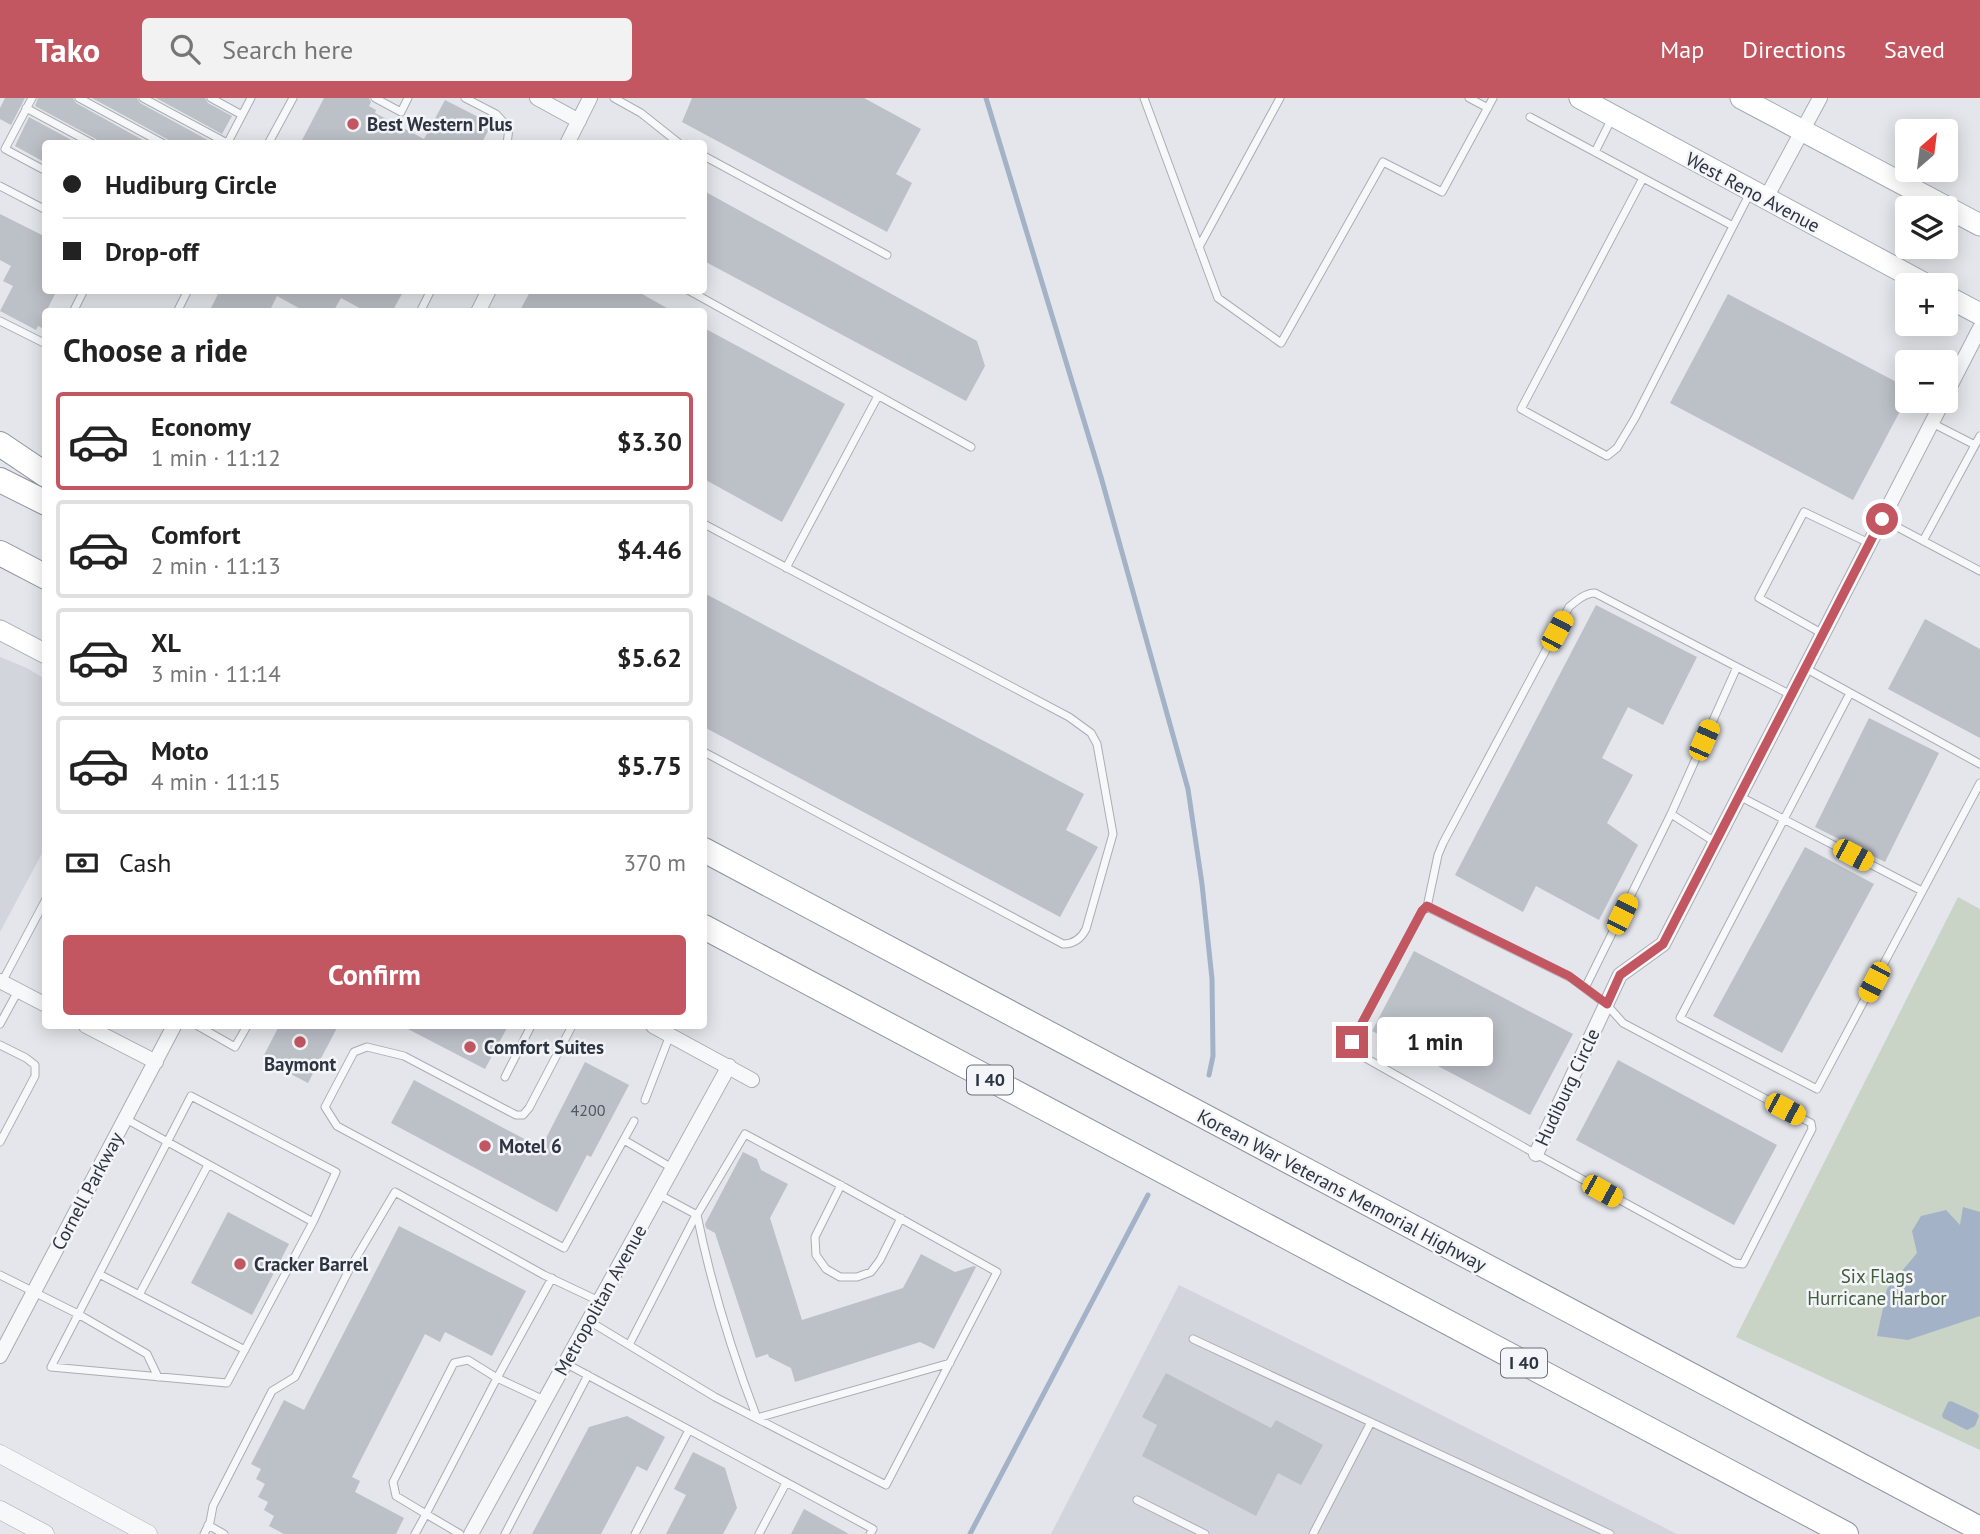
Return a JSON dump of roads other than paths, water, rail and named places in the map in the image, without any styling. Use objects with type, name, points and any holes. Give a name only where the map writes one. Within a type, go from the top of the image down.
[{"type":"highway","points":[[0,444],[42,472]]},
{"type":"highway","points":[[0,480],[42,501]]},
{"type":"highway","points":[[0,553],[42,575]]},
{"type":"highway","name":"Korean War Veterans Memorial Highway","points":[[707,852],[1980,1529]]},
{"type":"highway","name":"I 40","points":[[707,929],[1846,1534]]},
{"type":"highway","points":[[707,940],[779,968]]},
{"type":"main road","name":"West Reno Avenue","points":[[1580,98],[1905,273]]},
{"type":"main road","points":[[1741,98],[1980,225]]},
{"type":"main road","points":[[1958,302],[1980,314]]},
{"type":"main road","points":[[0,630],[42,652]]},
{"type":"street","points":[[537,98],[579,121]]},
{"type":"street","points":[[569,140],[590,98]]},
{"type":"street","points":[[1759,195],[1803,131],[1820,98]]},
{"type":"street","points":[[1958,371],[1980,328]]},
{"type":"street","name":"Hudiburg Circle","points":[[1536,1154],[1620,975],[1663,944],[1937,413]]},
{"type":"street","points":[[1,981],[42,1003]]},
{"type":"street","points":[[93,1029],[156,1062]]},
{"type":"street","name":"Cornell Parkway","points":[[0,1356],[172,1029]]},
{"type":"street","points":[[659,1029],[752,1080]]},
{"type":"street","name":"Metropolitan Avenue","points":[[471,1534],[729,1066]]},
{"type":"street","points":[[0,1454],[149,1534]]},
{"type":"street","points":[[0,1510],[46,1534]]},
{"type":"lane","points":[[32,98],[5,149],[42,169]]},
{"type":"lane","points":[[79,98],[157,140]]},
{"type":"lane","points":[[143,98],[221,140]]},
{"type":"lane","points":[[211,98],[242,115]]},
{"type":"lane","points":[[229,140],[251,98]]},
{"type":"lane","points":[[270,140],[293,98]]},
{"type":"lane","points":[[375,98],[401,112],[408,98]]},
{"type":"lane","points":[[465,98],[496,114],[509,128],[508,140]]},
{"type":"lane","points":[[614,98],[641,113],[675,140]]},
{"type":"lane","points":[[1144,98],[1218,298],[1281,343],[1383,162],[1442,192],[1493,98]]},
{"type":"lane","points":[[1199,247],[1280,98]]},
{"type":"lane","points":[[1469,98],[1488,108]]},
{"type":"lane","points":[[26,108],[86,140]]},
{"type":"lane","points":[[1595,152],[1613,116]]},
{"type":"lane","points":[[1530,117],[1733,226]]},
{"type":"lane","points":[[707,158],[887,255]]},
{"type":"lane","points":[[1643,178],[1521,409],[1607,456],[1617,449],[1635,418],[1733,226],[1759,195]]},
{"type":"lane","points":[[0,186],[42,207]]},
{"type":"lane","points":[[695,294],[971,446]]},
{"type":"lane","points":[[0,321],[42,342]]},
{"type":"lane","points":[[786,568],[878,396]]},
{"type":"lane","points":[[1932,422],[1975,445]]},
{"type":"lane","points":[[1923,541],[1980,436]]},
{"type":"lane","points":[[1823,634],[1759,598],[1804,512],[1870,543]]},
{"type":"lane","points":[[1882,519],[1980,571]]},
{"type":"lane","points":[[707,526],[1069,717],[1091,733],[1097,744],[1113,834],[1084,933],[1076,941],[1063,944],[707,754]]},
{"type":"lane","points":[[1427,906],[1569,976],[1607,1004],[1623,1023],[1812,1125],[1741,1265],[1536,1154],[1351,1048],[1427,906],[1443,843],[1569,607],[1590,593],[1595,593],[1791,695]]},
{"type":"lane","points":[[1585,988],[1671,814],[1737,667]]},
{"type":"lane","points":[[1805,668],[1980,764]]},
{"type":"lane","points":[[1850,693],[1680,1018],[1817,1089],[1980,783]]},
{"type":"lane","points":[[1739,796],[1922,891]]},
{"type":"lane","points":[[1671,814],[1716,842]]},
{"type":"lane","points":[[1,981],[42,906]]},
{"type":"lane","points":[[0,1024],[18,990]]},
{"type":"lane","points":[[205,1029],[235,1047],[245,1029]]},
{"type":"lane","points":[[505,1077],[529,1029]]},
{"type":"lane","points":[[570,1029],[523,1115],[516,1115],[404,1056],[367,1047],[354,1052],[325,1107],[337,1126],[564,1248],[634,1121]]},
{"type":"lane","points":[[645,1100],[670,1035]]},
{"type":"lane","points":[[0,1045],[35,1065],[34,1076],[0,1142]]},
{"type":"lane","points":[[191,1096],[336,1172],[313,1222],[227,1383],[51,1367],[167,1142],[191,1096]]},
{"type":"lane","points":[[126,1119],[313,1222]]},
{"type":"lane","points":[[588,1320],[629,1345],[715,1396],[886,1485],[997,1272],[745,1134],[697,1215],[629,1345]]},
{"type":"lane","points":[[624,1140],[672,1168]]},
{"type":"lane","points":[[139,1295],[208,1165]]},
{"type":"lane","points":[[841,1185],[815,1237],[816,1255],[826,1269],[840,1277],[857,1277],[871,1272],[901,1218]]},
{"type":"lane","points":[[204,1534],[213,1506],[272,1391],[295,1377],[351,1268],[395,1192],[599,1301]]},
{"type":"lane","points":[[658,1194],[697,1215]]},
{"type":"lane","points":[[697,1215],[705,1257],[742,1380],[757,1418]]},
{"type":"lane","points":[[99,1274],[245,1350]]},
{"type":"lane","points":[[0,1275],[78,1314],[147,1354],[158,1377]]},
{"type":"lane","points":[[415,1534],[552,1278]]},
{"type":"lane","points":[[1193,1339],[1611,1534]]},
{"type":"lane","points":[[460,1534],[396,1496],[393,1482],[454,1363],[468,1360],[497,1378],[544,1400]]},
{"type":"lane","points":[[565,1363],[873,1529],[870,1534]]},
{"type":"lane","points":[[757,1418],[950,1363]]},
{"type":"lane","points":[[505,1534],[588,1376]]},
{"type":"lane","points":[[1313,1534],[1371,1422]]},
{"type":"lane","points":[[635,1534],[689,1430]]},
{"type":"lane","points":[[759,1534],[786,1483]]},
{"type":"lane","points":[[1137,1500],[1205,1534]]},
{"type":"lane","points":[[208,1525],[224,1534]]},
{"type":"water","points":[[1963,1207],[1980,1212],[1980,1316],[1908,1340],[1877,1336],[1887,1289],[1917,1253],[1912,1231],[1921,1216],[1946,1210],[1960,1225]]},
{"type":"water","points":[[1948,1402],[1977,1413],[1979,1416],[1975,1426],[1967,1430],[1943,1418]]},
{"type":"waterway","points":[[986,98],[1101,477],[1188,789],[1212,979],[1213,1056],[1209,1075]]},
{"type":"waterway","points":[[970,1534],[1148,1195]]},
{"type":"place","name":"Best Western Plus","points":[[353,124]]},
{"type":"place","name":"Baymont","points":[[300,1042]]},
{"type":"place","name":"Comfort Suites","points":[[470,1047]]},
{"type":"place","name":"Motel 6","points":[[485,1146]]},
{"type":"place","name":"Cracker Barrel","points":[[240,1264]]},
{"type":"park label","name":"Six Flags Hurricane Harbor","points":[[1877,1287]]}]
